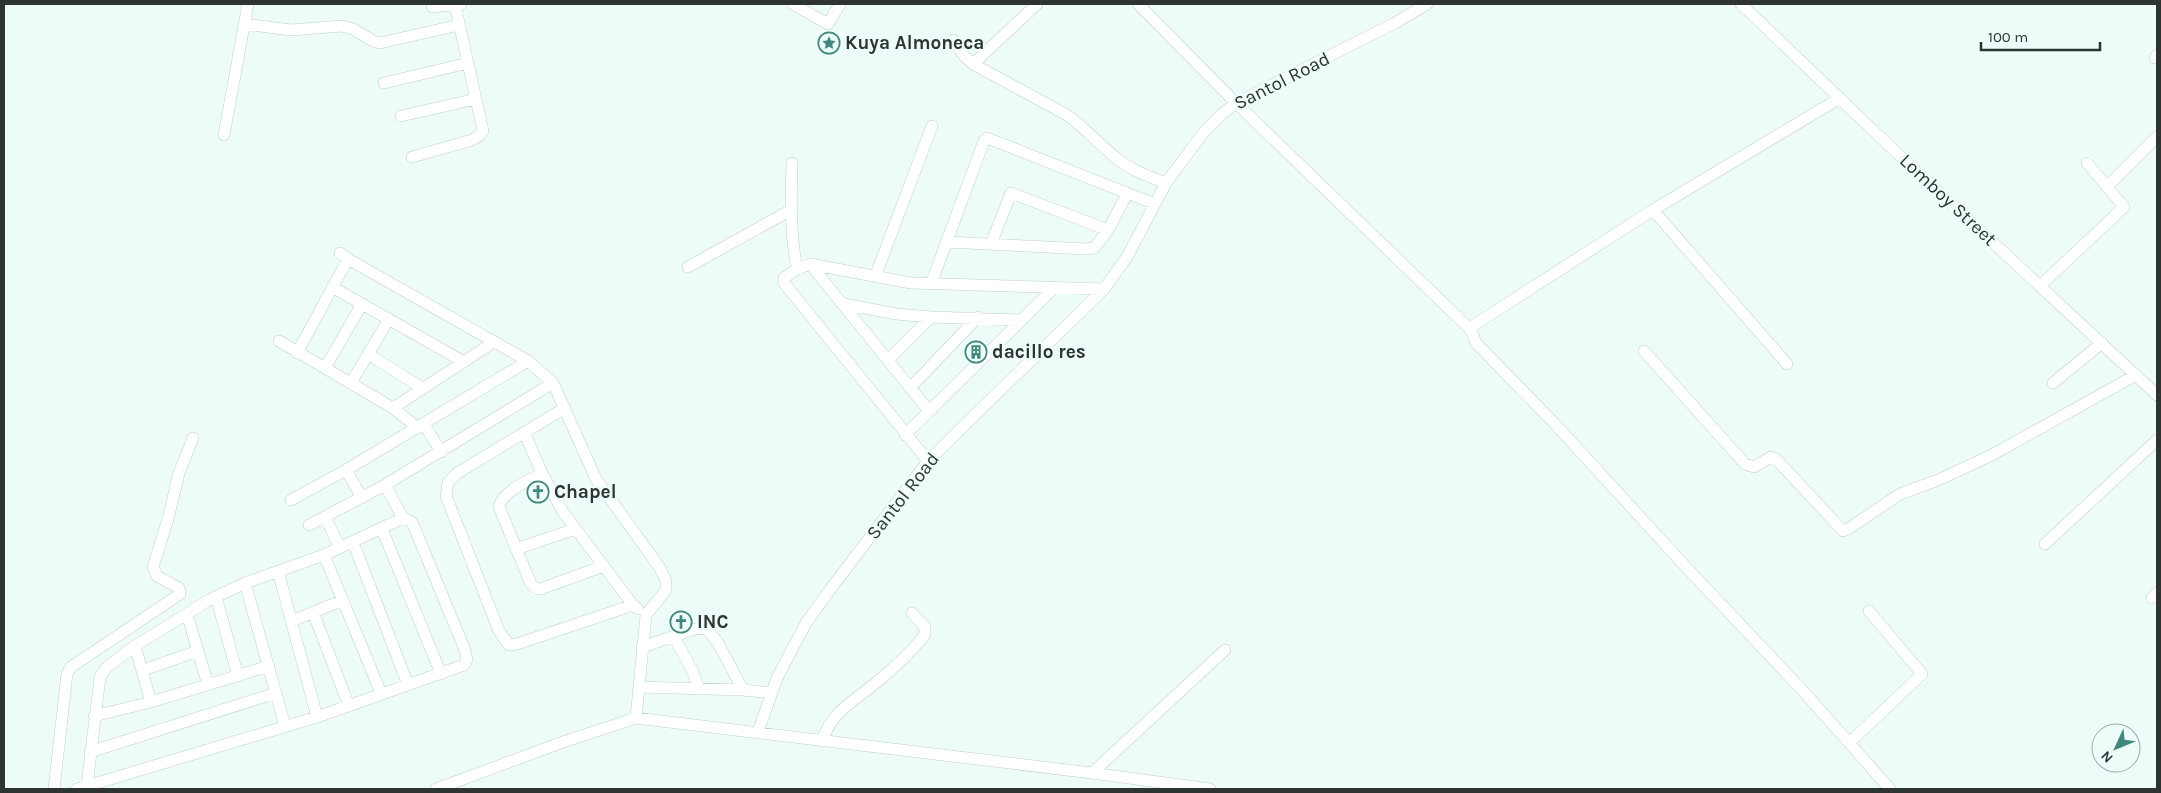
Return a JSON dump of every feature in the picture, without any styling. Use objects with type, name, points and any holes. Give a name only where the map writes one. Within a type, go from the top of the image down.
[{"type":"street","points":[[224,135],[248,4]]},
{"type":"street","points":[[412,157],[472,140],[479,136],[483,127],[459,26],[458,4],[432,7]]},
{"type":"street","points":[[793,4],[828,24],[840,4]]},
{"type":"street","points":[[973,64],[1037,4]]},
{"type":"street","points":[[1138,4],[1236,103],[1470,330],[1476,343],[1555,424],[1848,743],[1886,788]]},
{"type":"street","name":"Santol Road","points":[[758,732],[771,693],[806,624],[829,590],[928,461],[1104,289],[1127,257],[1166,183],[1204,132],[1236,103],[1387,27],[1426,4]]},
{"type":"street","name":"Lomboy Street","points":[[1741,4],[2157,395]]},
{"type":"street","points":[[244,24],[290,30],[342,26],[357,31],[372,41],[380,42],[459,26]]},
{"type":"street","points":[[953,40],[964,56],[973,64],[1077,122],[1130,168],[1166,183]]},
{"type":"street","points":[[384,83],[468,63]]},
{"type":"street","points":[[1470,330],[1474,325],[1653,210],[1840,98]]},
{"type":"street","points":[[401,116],[476,99]]},
{"type":"street","points":[[875,277],[932,126]]},
{"type":"street","points":[[2108,186],[2157,137]]},
{"type":"street","points":[[931,284],[984,141],[987,138],[1154,204]]},
{"type":"street","points":[[2040,286],[2122,210],[2123,204],[2087,162]]},
{"type":"street","points":[[792,163],[791,210],[793,247],[797,269]]},
{"type":"street","points":[[991,244],[1011,193],[1108,230]]},
{"type":"street","points":[[946,242],[1094,248],[1108,230],[1127,194]]},
{"type":"street","points":[[688,267],[791,210]]},
{"type":"street","points":[[1653,210],[1787,364]]},
{"type":"street","points":[[297,352],[332,287],[344,256],[528,360],[553,383],[596,479],[660,568],[666,581],[664,594],[646,615],[636,718]]},
{"type":"street","points":[[810,264],[929,411]]},
{"type":"street","points":[[928,461],[784,283],[784,278],[797,269],[810,264],[896,282],[1104,289]]},
{"type":"street","points":[[332,287],[464,362]]},
{"type":"street","points":[[905,434],[1054,288]]},
{"type":"street","points":[[325,368],[362,304]]},
{"type":"street","points":[[844,304],[896,314],[1021,320]]},
{"type":"street","points":[[888,360],[931,317]]},
{"type":"street","points":[[910,388],[978,317]]},
{"type":"street","points":[[351,383],[388,319]]},
{"type":"street","points":[[279,341],[421,426],[441,452]]},
{"type":"street","points":[[393,408],[494,342]]},
{"type":"street","points":[[2053,382],[2102,344]]},
{"type":"street","points":[[1644,351],[1745,464],[1754,467],[1771,457],[1776,459],[1843,530],[1848,529],[1900,494],[1938,480],[1990,456],[2136,375]]},
{"type":"street","points":[[368,354],[422,388]]},
{"type":"street","points":[[291,500],[421,426],[528,360]]},
{"type":"street","points":[[309,525],[385,485],[553,383]]},
{"type":"street","points":[[565,408],[456,474],[446,488],[446,496],[504,639],[509,645],[517,644],[632,605]]},
{"type":"street","points":[[524,432],[555,498],[575,529],[632,605],[646,615]]},
{"type":"street","points":[[54,789],[68,674],[71,666],[180,594],[179,588],[157,576],[153,567],[179,473],[193,438]]},
{"type":"street","points":[[2045,544],[2157,440]]},
{"type":"street","points":[[346,470],[362,498]]},
{"type":"street","points":[[542,473],[508,494],[499,504],[531,584],[537,589],[604,566]]},
{"type":"street","points":[[385,485],[404,518],[410,520],[414,526],[465,650],[467,660],[464,665],[316,717],[82,788],[90,752],[102,672],[135,646],[216,597],[245,583],[324,555],[404,518]]},
{"type":"street","points":[[325,517],[340,548]]},
{"type":"street","points":[[382,529],[442,674]]},
{"type":"street","points":[[516,549],[575,529]]},
{"type":"street","points":[[353,542],[408,685]]},
{"type":"street","points":[[324,555],[381,693]]},
{"type":"street","points":[[278,571],[316,717]]},
{"type":"street","points":[[245,583],[285,726]]},
{"type":"street","points":[[216,597],[238,676]]},
{"type":"street","points":[[292,620],[343,600]]},
{"type":"street","points":[[1848,743],[1922,674],[1869,611]]},
{"type":"street","points":[[313,612],[349,706]]},
{"type":"street","points":[[822,741],[829,723],[836,714],[883,677],[925,635],[925,627],[912,613]]},
{"type":"street","points":[[187,614],[208,685]]},
{"type":"street","points":[[642,647],[701,628],[708,630],[718,643],[743,690]]},
{"type":"street","points":[[674,637],[692,670],[700,690]]},
{"type":"street","points":[[135,646],[151,702]]},
{"type":"street","points":[[1092,773],[1225,650]]},
{"type":"street","points":[[142,670],[198,651]]},
{"type":"street","points":[[94,716],[151,702],[269,666]]},
{"type":"street","points":[[639,687],[743,690],[771,693]]},
{"type":"street","points":[[90,752],[276,693]]},
{"type":"street","points":[[436,789],[636,718],[1092,773],[1141,785],[1210,789]]},
{"type":"place","name":"Kuya Almoneca","points":[[829,43]]},
{"type":"place","name":"dacillo res","points":[[976,352]]},
{"type":"place","name":"Chapel","points":[[538,492]]},
{"type":"place","name":"INC","points":[[681,622]]}]
